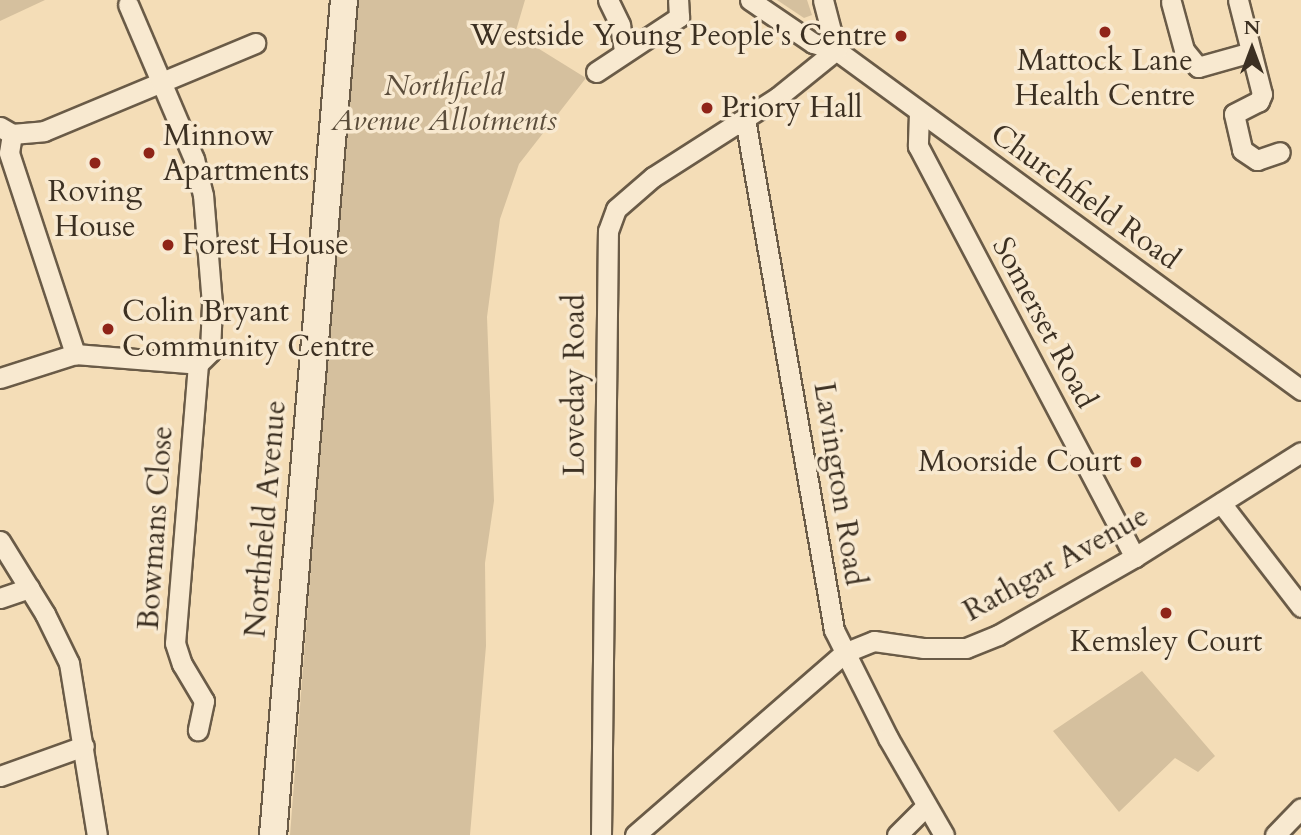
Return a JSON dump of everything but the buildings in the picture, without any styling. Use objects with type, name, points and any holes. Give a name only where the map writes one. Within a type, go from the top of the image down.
[{"type":"main road","name":"Northfield Avenue","points":[[274,835],[344,0]]},
{"type":"street","points":[[608,0],[620,25],[624,50]]},
{"type":"street","points":[[596,72],[624,50],[679,17],[681,0],[667,0]]},
{"type":"street","name":"Churchfield Road","points":[[750,0],[813,43],[836,50],[1301,390]]},
{"type":"street","points":[[823,0],[836,50]]},
{"type":"street","points":[[1238,0],[1262,98],[1234,114],[1242,150],[1256,160],[1280,152]]},
{"type":"street","points":[[1171,2],[1184,50],[1198,66],[1251,52]]},
{"type":"street","points":[[0,378],[75,354],[198,365],[210,352],[213,331],[203,195],[194,159],[128,4]]},
{"type":"street","points":[[75,354],[9,153],[6,131],[44,131],[255,43]]},
{"type":"street","name":"Loveday Road","points":[[601,835],[608,231],[616,209],[634,192],[745,119],[836,50]]},
{"type":"street","name":"Somerset Road","points":[[919,113],[918,146],[1135,557]]},
{"type":"street","name":"Lavington Road","points":[[745,119],[782,312],[826,598],[844,653],[925,807],[944,835]]},
{"type":"street","name":"Bowmans Close","points":[[198,365],[175,643],[182,664],[204,701],[198,730]]},
{"type":"street","name":"Rathgar Avenue","points":[[635,835],[844,653],[874,640],[923,648],[966,648],[998,635],[1135,557],[1301,452]]},
{"type":"street","points":[[1221,503],[1301,607]]},
{"type":"street","points":[[0,541],[29,587],[69,663],[85,746],[97,835]]},
{"type":"street","points":[[0,598],[29,587]]},
{"type":"street","points":[[0,776],[85,746]]},
{"type":"street","points":[[897,835],[925,807]]},
{"type":"street","points":[[1275,835],[1301,808]]},
{"type":"green space","points":[[0,0],[45,0],[0,21]]},
{"type":"green space","name":"Northfield Avenue Allotments","points":[[355,0],[525,0],[515,34],[586,78],[519,164],[500,219],[487,317],[494,501],[485,563],[486,646],[470,835],[290,835]]},
{"type":"green space","points":[[777,0],[807,0],[812,15],[804,18]]},
{"type":"green space","points":[[1142,671],[1215,756],[1198,772],[1175,758],[1119,812],[1053,731]]},
{"type":"place","name":"Mattock Lane Health Centre","points":[[1105,32]]},
{"type":"place","name":"Westside Young People's Centre","points":[[901,36]]},
{"type":"place","name":"Priory Hall","points":[[707,108]]},
{"type":"place","name":"Minnow Apartments","points":[[149,153]]},
{"type":"place","name":"Roving House","points":[[95,163]]},
{"type":"place","name":"Forest House","points":[[168,245]]},
{"type":"place","name":"Colin Bryant Community Centre","points":[[108,329]]},
{"type":"place","name":"Moorside Court","points":[[1136,462]]},
{"type":"place","name":"Kemsley Court","points":[[1166,613]]}]
